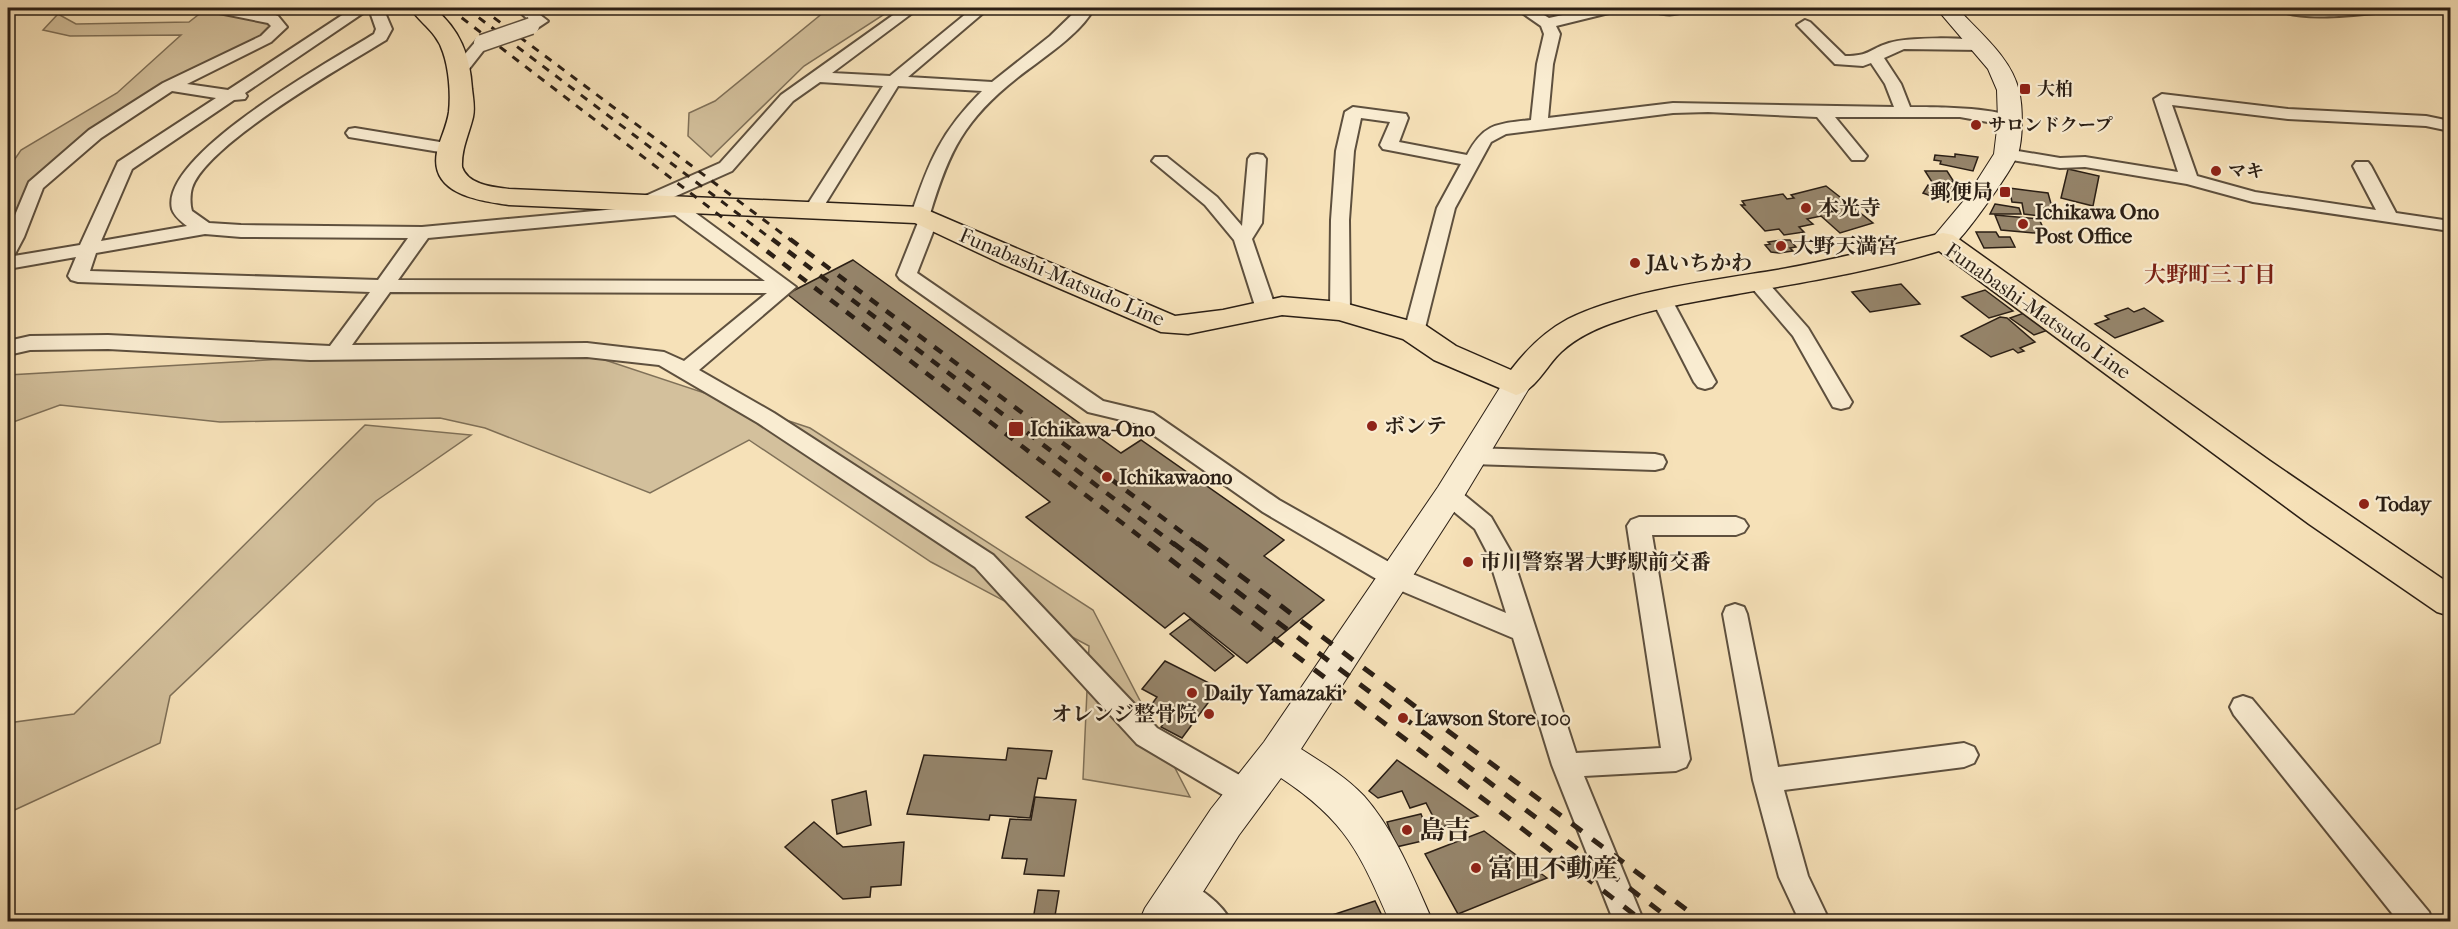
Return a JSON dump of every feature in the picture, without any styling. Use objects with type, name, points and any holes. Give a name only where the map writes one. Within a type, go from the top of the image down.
[{"type":"main road","name":"Funabashi-Matsudo Line","points":[[422,8],[441,24],[454,45],[459,71],[461,113],[448,163],[451,173],[463,185],[485,193],[509,197],[925,217],[1010,257],[1171,325],[1188,325],[1266,309],[1302,306],[1340,311],[1414,332],[1445,353],[1516,385],[1543,351],[1566,333],[1598,318],[1662,300],[1893,255],[1942,242],[2063,326],[2318,514],[2451,602]]},
{"type":"street","points":[[8,250],[35,186],[95,134],[170,86],[266,39],[279,27],[273,19],[214,8]]},
{"type":"street","points":[[362,8],[124,166],[78,276],[220,284],[382,288],[786,287]]},
{"type":"street","points":[[205,228],[189,219],[181,208],[180,196],[184,183],[202,158],[230,134],[277,102],[381,37],[384,28],[375,8]]},
{"type":"street","points":[[459,71],[482,43],[540,21],[522,8]]},
{"type":"street","points":[[8,263],[205,228],[241,231],[422,233],[667,205],[726,167],[787,98],[912,8]]},
{"type":"street","points":[[813,210],[893,81],[982,8]]},
{"type":"street","points":[[1088,8],[1061,37],[995,87],[946,146],[934,169],[925,217],[907,275],[1096,407],[1145,418],[1271,506],[1394,577],[1523,631]]},
{"type":"street","points":[[1522,8],[1547,23],[1552,34],[1545,64],[1539,124]]},
{"type":"street","points":[[1547,23],[1612,8]]},
{"type":"street","points":[[1656,8],[1676,10]]},
{"type":"street","points":[[1942,242],[1977,202],[2006,154],[2010,121],[2008,90],[1998,67],[1946,8]]},
{"type":"street","points":[[2284,8],[2318,13],[2386,8]]},
{"type":"street","points":[[1806,25],[1841,61],[1863,61],[1891,47],[1904,44],[1981,45]]},
{"type":"street","points":[[1875,57],[1893,84],[1903,110]]},
{"type":"street","points":[[814,77],[995,87]]},
{"type":"street","points":[[170,86],[277,102]]},
{"type":"street","points":[[2189,179],[2162,99],[2288,114],[2426,122],[2451,126]]},
{"type":"street","points":[[1414,332],[1446,208],[1484,140],[1502,129],[1673,108],[1708,107],[1822,112],[1903,110],[1960,112],[2010,121]]},
{"type":"street","points":[[1340,311],[1341,209],[1345,151],[1353,112],[1400,118],[1389,145],[1472,161]]},
{"type":"street","points":[[1822,112],[1858,156]]},
{"type":"street","points":[[355,133],[452,149]]},
{"type":"street","points":[[2006,154],[2060,163],[2085,162],[2189,179],[2253,197],[2451,226]]},
{"type":"street","points":[[1243,238],[1253,223],[1257,159]]},
{"type":"street","points":[[1161,162],[1211,201],[1243,238],[1266,309]]},
{"type":"street","points":[[2362,166],[2389,216]]},
{"type":"street","points":[[667,205],[786,287]]},
{"type":"street","points":[[336,352],[422,233]]},
{"type":"street","points":[[1756,281],[1801,333],[1841,402]]},
{"type":"street","points":[[685,371],[786,287]]},
{"type":"street","points":[[1662,300],[1705,382]]},
{"type":"street","points":[[8,348],[30,343],[108,342],[310,353],[588,350],[663,359],[766,417],[984,561],[1147,736],[1245,793]]},
{"type":"street","points":[[1216,921],[1170,907],[1245,793],[1277,754],[1449,495],[1516,385]]},
{"type":"street","points":[[1473,456],[1655,462]]},
{"type":"street","points":[[1449,495],[1483,524],[1499,552],[1566,765],[1629,921]]},
{"type":"street","points":[[1566,765],[1676,759],[1639,526],[1736,526]]},
{"type":"street","points":[[1735,614],[1767,780],[1794,877],[1815,921]]},
{"type":"street","points":[[2243,707],[2418,921]]},
{"type":"street","points":[[1277,754],[1321,784],[1349,807],[1363,824],[1412,921]]},
{"type":"street","points":[[1767,780],[1964,755]]},
{"type":"shaded area","points":[[207,8],[260,8],[279,25],[177,86],[45,174],[8,240],[8,169],[21,150],[117,93],[181,35],[70,36],[43,30],[58,14],[76,24],[189,22]]},
{"type":"shaded area","points":[[829,8],[894,8],[804,66],[711,157],[688,136],[689,113],[715,101]]},
{"type":"shaded area","points":[[336,356],[593,356],[810,428],[1093,610],[1190,797],[1083,779],[1089,646],[931,562],[749,440],[650,493],[485,428],[440,418],[220,422],[60,405],[8,424],[8,375]]},
{"type":"shaded area","points":[[365,425],[471,435],[376,501],[170,696],[160,743],[8,813],[8,723],[74,714]]},
{"type":"building","points":[[1955,154],[1978,157],[1973,171],[1940,164],[1941,161],[1934,160],[1935,155],[1955,157]]},
{"type":"building","points":[[2068,169],[2099,176],[2093,206],[2061,198]]},
{"type":"building","points":[[1925,171],[1947,171],[1954,182],[1932,182]]},
{"type":"building","points":[[1928,185],[1959,187],[1953,199],[1949,199],[1948,202],[1923,193]]},
{"type":"building","points":[[1826,186],[1873,223],[1840,233],[1821,216],[1807,219],[1813,224],[1799,227],[1804,232],[1784,235],[1779,229],[1765,231],[1741,205],[1745,205],[1742,201],[1783,194],[1787,199],[1794,198],[1791,195]]},
{"type":"building","points":[[2009,188],[2048,193],[2055,218],[2024,214],[2022,203],[2012,202]]},
{"type":"building","points":[[1995,204],[2019,208],[2021,214],[1990,214]]},
{"type":"building","points":[[1995,215],[2039,219],[2046,234],[2001,230]]},
{"type":"building","points":[[1976,232],[1996,232],[1999,237],[2010,237],[2015,247],[1984,248]]},
{"type":"building","points":[[1790,240],[1796,247],[1790,248],[1793,251],[1779,253],[1771,252],[1765,245],[1770,244],[1768,242]]},
{"type":"building","name":"Ichikawaono","points":[[853,260],[1121,453],[1141,440],[1284,540],[1264,556],[1324,600],[1247,663],[1184,613],[1165,628],[1026,517],[1050,502],[787,294]]},
{"type":"building","points":[[1901,284],[1920,304],[1870,312],[1852,292]]},
{"type":"building","points":[[1985,290],[2013,311],[1989,318],[1962,297]]},
{"type":"building","points":[[2128,308],[2134,312],[2144,308],[2163,321],[2115,338],[2095,324],[2109,319],[2105,316]]},
{"type":"building","points":[[2024,313],[2048,330],[2034,335],[2010,318]]},
{"type":"building","points":[[2000,317],[2007,318],[2035,342],[2020,348],[2024,351],[2018,353],[2013,349],[1991,357],[1961,336]]},
{"type":"building","points":[[1190,619],[1234,656],[1215,671],[1170,634]]},
{"type":"building","points":[[1165,661],[1219,688],[1182,738],[1161,727],[1171,714],[1152,704],[1157,697],[1142,689]]},
{"type":"building","points":[[1008,748],[1052,751],[1046,779],[1038,778],[1030,818],[990,815],[989,820],[907,814],[924,755],[1006,760]]},
{"type":"building","points":[[1397,760],[1478,816],[1439,828],[1426,803],[1410,808],[1402,791],[1378,798],[1369,791]]},
{"type":"building","points":[[866,791],[871,825],[837,834],[832,800]]},
{"type":"building","points":[[1035,797],[1076,800],[1064,876],[1024,874],[1027,859],[1002,858],[1010,819],[1031,820]]},
{"type":"building","points":[[1421,814],[1431,839],[1396,847],[1387,822]]},
{"type":"building","points":[[814,822],[843,847],[904,842],[901,885],[871,887],[870,897],[843,899],[785,847]]},
{"type":"building","points":[[1484,831],[1547,878],[1458,914],[1425,854]]},
{"type":"building","points":[[1038,890],[1059,891],[1054,922],[1033,920]]},
{"type":"building","points":[[1375,901],[1385,922],[1311,922]]},
{"type":"railway","points":[[449,8],[753,241]]},
{"type":"railway","points":[[466,8],[774,241]]},
{"type":"railway","points":[[481,8],[792,241]]},
{"type":"railway","points":[[751,239],[1151,545]]},
{"type":"railway","points":[[772,239],[1175,545]]},
{"type":"railway","points":[[790,239],[1199,545]]},
{"type":"railway","points":[[1149,543],[1644,922]]},
{"type":"railway","points":[[1173,543],[1674,922]]},
{"type":"railway","points":[[1197,543],[1703,922]]},
{"type":"place","name":"大柏","points":[[2025,89]]},
{"type":"place","name":"サロンドクープ","points":[[1976,125]]},
{"type":"place","name":"マキ","points":[[2216,171]]},
{"type":"place","name":"郵便局","points":[[2005,192]]},
{"type":"place","name":"本光寺","points":[[1806,208]]},
{"type":"place","name":"Ichikawa Ono Post Office","points":[[2023,224]]},
{"type":"place","name":"大野天満宮","points":[[1781,246]]},
{"type":"place","name":"JAいちかわ","points":[[1635,263]]},
{"type":"place","name":"ボンテ","points":[[1372,426]]},
{"type":"place","name":"Ichikawa-Ono","points":[[1016,429]]},
{"type":"place","name":"Ichikawaono","points":[[1107,477]]},
{"type":"place","name":"Today","points":[[2364,504]]},
{"type":"place","name":"市川警察署大野駅前交番","points":[[1468,562]]},
{"type":"place","name":"Daily Yamazaki","points":[[1192,693]]},
{"type":"place","name":"オレンジ整骨院","points":[[1209,714]]},
{"type":"place","name":"Lawson Store 100","points":[[1403,718]]},
{"type":"place","name":"島吉","points":[[1407,830]]},
{"type":"place","name":"富田不動産","points":[[1476,868]]},
{"type":"district","name":"大野町三丁目","points":[[2210,275]]}]
